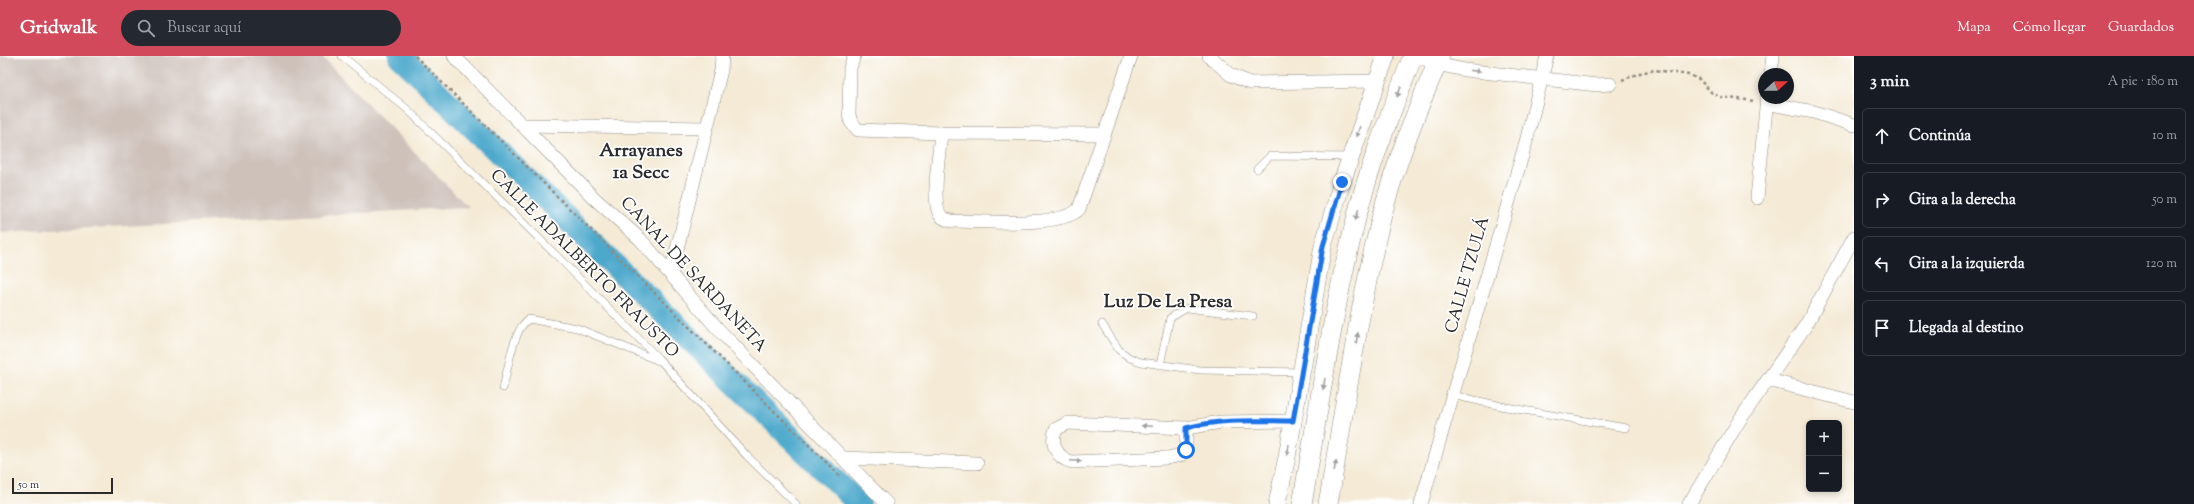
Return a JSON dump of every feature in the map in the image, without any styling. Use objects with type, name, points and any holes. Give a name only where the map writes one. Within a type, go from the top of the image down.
[{"type":"main road","points":[[1382,214],[1382,200],[1386,176],[1419,77],[1420,69],[1414,56]]},
{"type":"main road","points":[[1302,504],[1338,301],[1356,219],[1378,147],[1414,56]]},
{"type":"main road","points":[[1328,504],[1362,311],[1382,214],[1408,138],[1438,60]]},
{"type":"street","name":"CANAL DE SARDANETA","points":[[454,56],[594,198],[640,239],[718,329],[887,504]]},
{"type":"street","points":[[671,274],[721,70],[722,56]]},
{"type":"street","points":[[854,56],[850,68],[849,115],[851,122],[858,130],[941,133],[1103,134]]},
{"type":"street","points":[[941,133],[936,201],[940,215],[952,221],[1054,220],[1075,213],[1079,208],[1103,134],[1132,56]]},
{"type":"street","points":[[1209,56],[1232,75],[1250,83],[1376,81]]},
{"type":"street","points":[[1277,504],[1323,246],[1350,157],[1386,56]]},
{"type":"street","points":[[1419,56],[1542,79],[1597,85],[1610,84]]},
{"type":"street","name":"CALLE TZULÁ","points":[[1421,504],[1526,142],[1547,56]]},
{"type":"street","points":[[1772,68],[1773,56]]},
{"type":"street","points":[[1757,198],[1767,104]]},
{"type":"street","points":[[1783,104],[1854,125]]},
{"type":"street","points":[[523,125],[706,128]]},
{"type":"street","points":[[1689,504],[1739,421],[1806,324],[1854,237]]},
{"type":"street","points":[[1768,380],[1854,402]]},
{"type":"street","points":[[1186,428],[1186,450],[1181,455],[1167,458],[1072,462],[1061,457],[1056,451],[1054,444],[1056,428],[1068,422],[1186,428],[1221,422],[1293,421]]},
{"type":"street","points":[[844,458],[977,463]]},
{"type":"lane","name":"CALLE ADALBERTO FRAUSTO","points":[[342,56],[407,109],[663,363],[747,456],[796,504]]},
{"type":"lane","points":[[1257,170],[1270,156],[1350,157]]},
{"type":"lane","points":[[1160,365],[1170,318],[1178,312],[1187,308],[1253,316]]},
{"type":"lane","points":[[503,388],[518,332],[522,323],[529,319],[577,328],[663,363]]},
{"type":"lane","points":[[1102,324],[1119,350],[1130,358],[1160,365],[1200,370],[1301,372]]},
{"type":"lane","points":[[1452,395],[1506,407],[1626,428]]},
{"type":"path","points":[[415,56],[841,477]]},
{"type":"path","points":[[1610,84],[1640,73],[1655,70],[1689,75],[1699,79],[1712,94],[1720,97],[1758,99]]},
{"type":"shaded area","points":[[0,56],[321,56],[468,207],[0,233]]},
{"type":"waterway","points":[[400,56],[859,504]]},
{"type":"district","name":"Arrayanes 1a Secc","points":[[641,162]]},
{"type":"district","name":"Luz De La Presa","points":[[1168,302]]},
{"type":"route","points":[[1186,450],[1186,428],[1197,425],[1221,422],[1293,421],[1323,246],[1342,182]]}]
